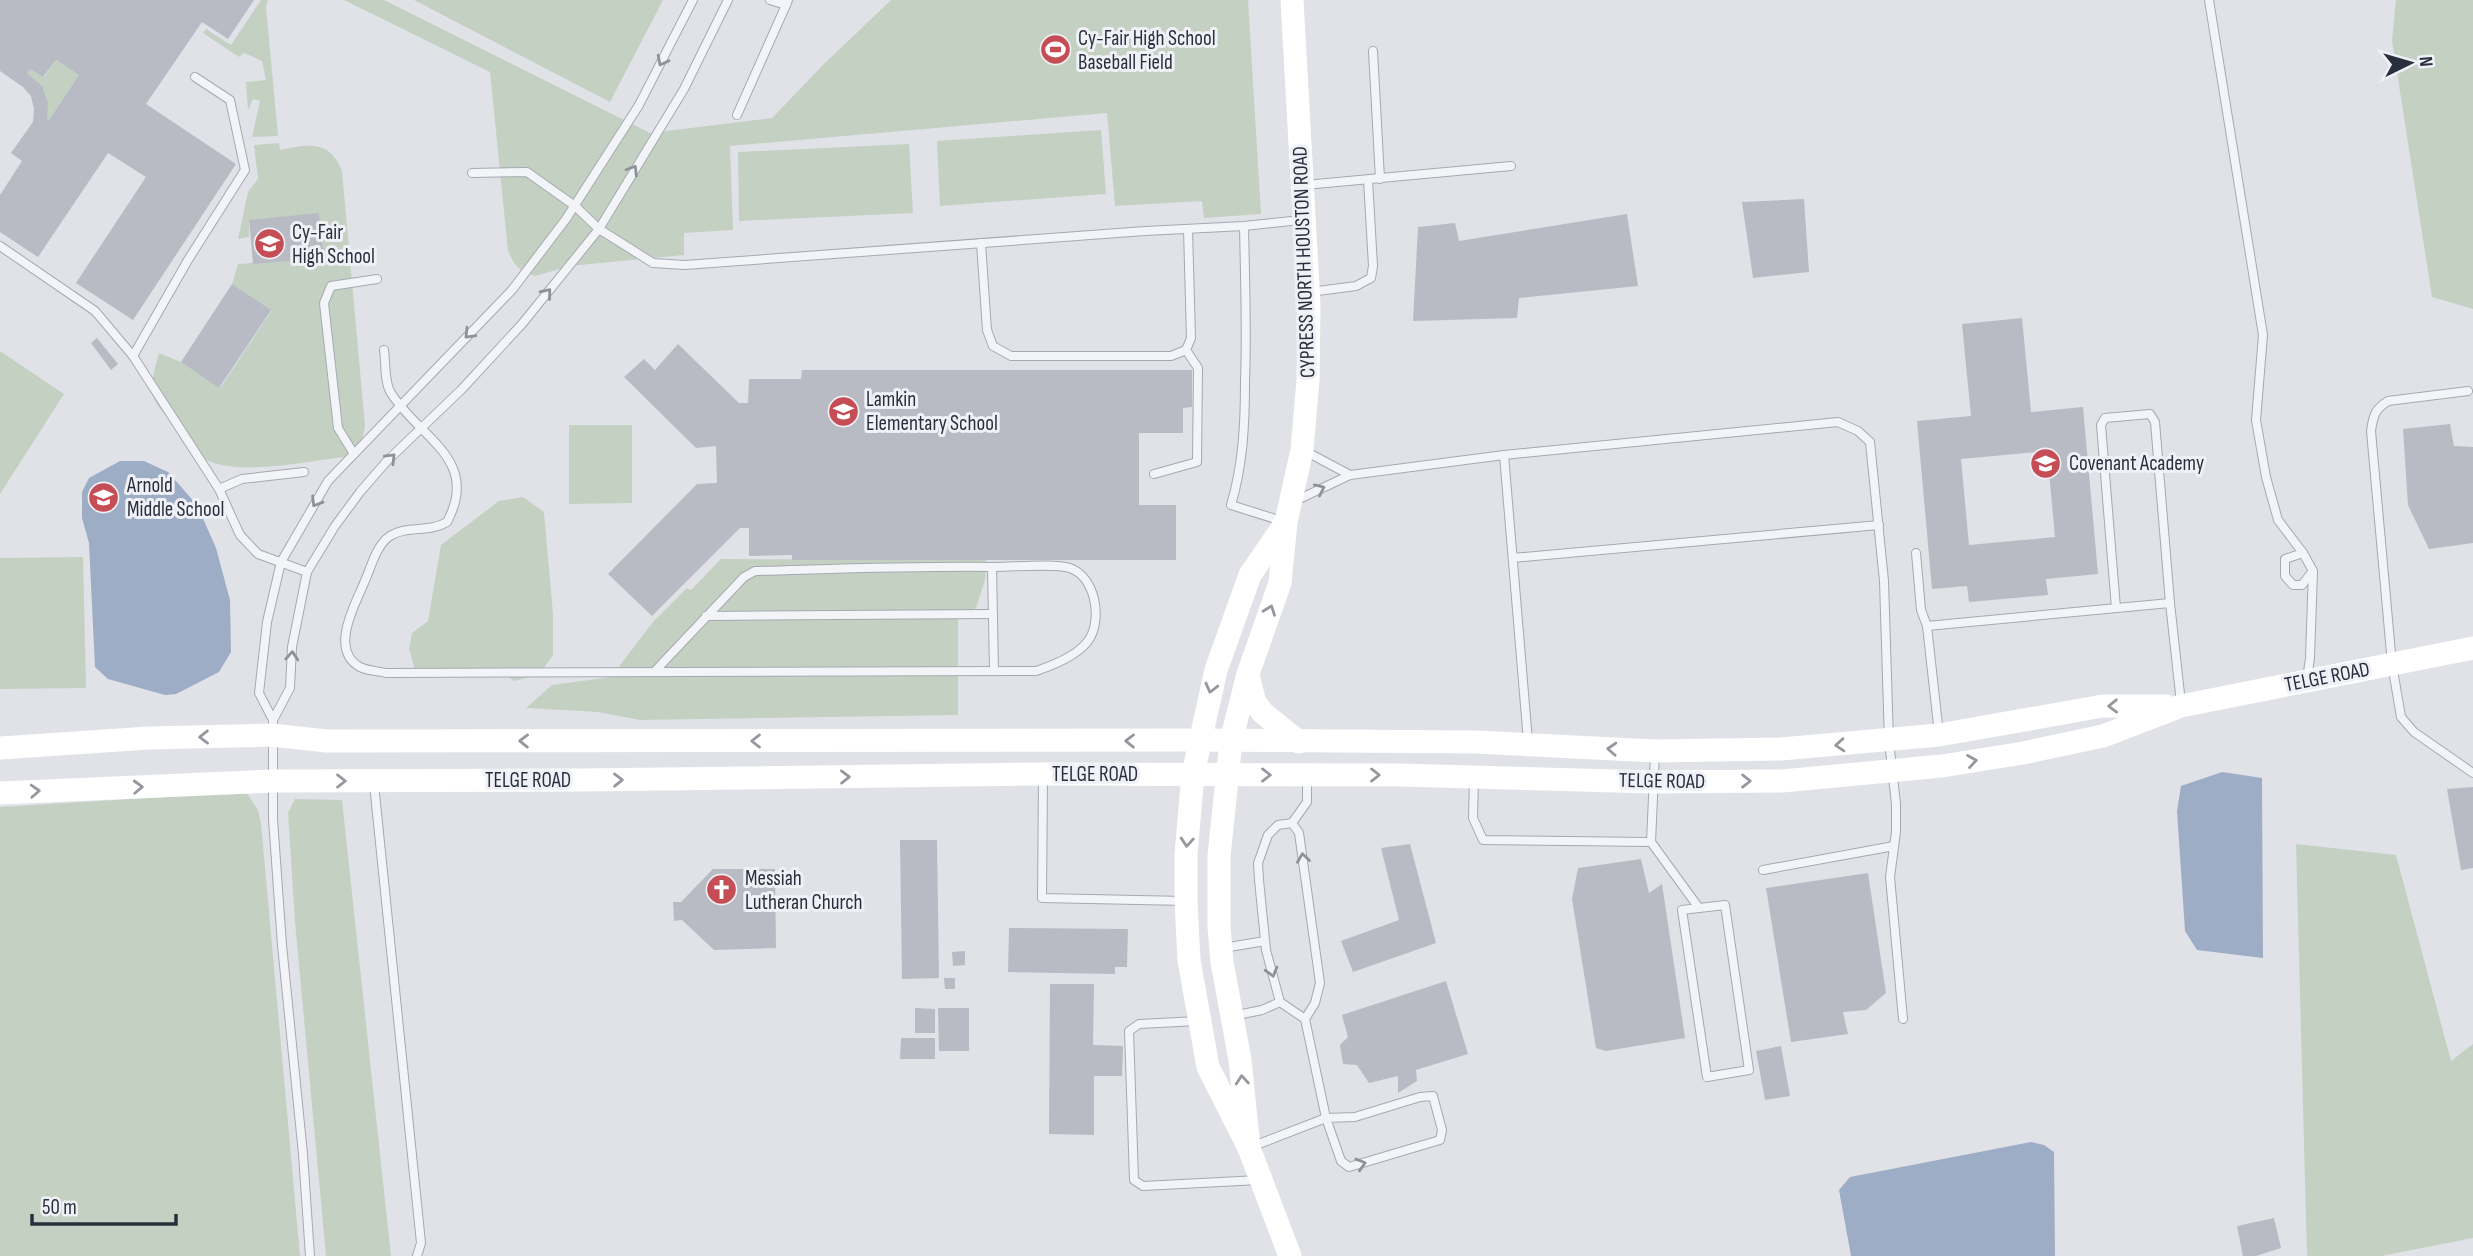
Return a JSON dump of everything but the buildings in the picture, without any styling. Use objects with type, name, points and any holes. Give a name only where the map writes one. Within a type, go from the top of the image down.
[{"type":"main road","name":"CYPRESS NORTH HOUSTON ROAD","points":[[1249,1148],[1240,1060],[1222,948],[1219,856],[1231,741],[1248,674],[1280,583],[1288,512],[1302,450],[1308,380],[1308,292],[1292,0]]},
{"type":"main road","name":"CYPRESS NORTH HOUSTON ROAD","points":[[1288,512],[1250,575],[1216,670],[1193,775],[1186,854],[1186,901],[1189,960],[1208,1067],[1249,1148],[1290,1256]]},
{"type":"main road","name":"TELGE ROAD","points":[[0,793],[273,781],[1043,774],[1474,776],[1653,782],[1782,781],[1893,772],[1996,757],[2103,736],[2181,706],[2473,648]]},
{"type":"main road","points":[[1248,674],[1255,703],[1263,713],[1299,742]]},
{"type":"main road","name":"TELGE ROAD","points":[[0,748],[272,728],[326,741],[1199,740],[1476,742],[1655,751],[1781,749],[1939,735],[2104,706],[2181,706]]},
{"type":"main road","points":[[582,780],[583,741]]},
{"type":"lane","points":[[310,1256],[303,1154],[282,945],[272,728],[259,693],[267,622],[281,562],[328,481],[512,290],[575,206],[639,105],[693,0]]},
{"type":"lane","points":[[272,728],[290,688],[292,648],[307,572],[335,526],[360,492],[463,389],[522,324],[599,229],[684,89],[728,0]]},
{"type":"lane","points":[[737,114],[787,3],[770,0]]},
{"type":"lane","points":[[2209,0],[2263,335],[2256,420],[2266,477],[2278,520],[2313,571],[2310,658],[2306,681]]},
{"type":"lane","points":[[1373,51],[1380,179]]},
{"type":"lane","points":[[133,356],[244,170],[230,100],[195,77]]},
{"type":"lane","points":[[1302,186],[1511,166]]},
{"type":"lane","points":[[472,173],[527,172],[575,206],[599,229],[653,263],[685,265],[1304,220]]},
{"type":"lane","points":[[1308,292],[1356,286],[1371,278],[1373,266],[1368,180]]},
{"type":"lane","points":[[1244,226],[1247,321],[1245,412],[1239,477],[1231,505],[1288,512],[1350,475],[1504,455],[1838,422],[1858,431],[1870,442],[1884,581],[1889,741],[1896,804],[1890,877],[1891,905],[1903,1019]]},
{"type":"lane","points":[[981,243],[987,330],[993,346],[1011,356],[1171,356],[1186,350],[1191,338],[1188,229]]},
{"type":"lane","points":[[0,246],[95,311],[133,356],[219,489],[240,535],[258,554],[307,572]]},
{"type":"lane","points":[[354,454],[338,428],[324,303],[331,286],[377,279]]},
{"type":"lane","points":[[384,350],[389,391],[454,468],[457,500],[447,522],[424,530],[402,530],[389,537],[380,548],[346,628],[345,644],[350,657],[358,666],[386,673],[1036,671],[1054,665],[1079,650],[1091,637],[1096,607],[1089,584],[1071,568],[992,566],[755,571],[744,578],[655,671]]},
{"type":"lane","points":[[1154,474],[1197,462],[1198,368],[1186,350]]},
{"type":"lane","points":[[2468,391],[2388,401],[2378,408],[2372,417],[2371,431],[2392,664],[2401,717],[2414,732],[2473,773]]},
{"type":"lane","points":[[2116,608],[2101,425],[2105,418],[2150,414],[2155,422],[2181,706]]},
{"type":"lane","points":[[1302,450],[1350,475]]},
{"type":"lane","points":[[1504,455],[1528,745]]},
{"type":"lane","points":[[219,489],[242,479],[304,472]]},
{"type":"lane","points":[[1513,558],[1879,525]]},
{"type":"lane","points":[[1916,553],[1920,610],[1927,626],[1939,735]]},
{"type":"lane","points":[[2303,553],[2285,559],[2285,576],[2293,585],[2302,585],[2313,571]]},
{"type":"lane","points":[[992,566],[994,671]]},
{"type":"lane","points":[[1927,626],[2170,603]]},
{"type":"lane","points":[[706,616],[993,614]]},
{"type":"lane","points":[[1655,751],[1651,842],[1699,908]]},
{"type":"lane","points":[[1043,774],[1042,898],[1186,901]]},
{"type":"lane","points":[[1249,1148],[1326,1118],[1354,1117],[1420,1097],[1433,1096],[1442,1130],[1440,1140],[1349,1167],[1341,1161],[1326,1118],[1305,1019],[1280,1002],[1265,941],[1258,863],[1268,835],[1278,825],[1292,823],[1307,802],[1307,775]]},
{"type":"lane","points":[[1474,776],[1473,818],[1483,839],[1651,842]]},
{"type":"lane","points":[[373,781],[421,1243],[417,1256]]},
{"type":"lane","points":[[1292,823],[1299,833],[1320,983],[1315,1003],[1305,1019]]},
{"type":"lane","points":[[1763,870],[1894,846]]},
{"type":"lane","points":[[1725,905],[1749,1070],[1707,1077],[1682,910],[1699,908],[1725,905]]},
{"type":"lane","points":[[1222,948],[1265,941]]},
{"type":"lane","points":[[1231,1016],[1262,1010],[1280,1002]]},
{"type":"lane","points":[[1198,1021],[1139,1024],[1129,1031],[1134,1180],[1143,1186],[1261,1180]]},
{"type":"green space","points":[[261,0],[268,0],[266,7],[278,136],[252,137],[260,101],[253,99],[248,110],[246,82],[266,80],[262,61],[244,53],[239,57],[203,33],[206,29],[231,45]]},
{"type":"green space","points":[[344,0],[384,0],[650,133],[772,118],[891,0],[1248,0],[1261,214],[1204,218],[1202,201],[1115,206],[1107,113],[730,146],[733,230],[684,233],[684,255],[570,266],[535,276],[522,271],[508,251],[490,72]]},
{"type":"green space","points":[[414,0],[663,0],[610,102]]},
{"type":"green space","points":[[2396,0],[2473,0],[2473,309],[2432,297],[2392,40]]},
{"type":"green space","points":[[56,60],[79,75],[49,120],[43,93],[27,73],[30,69],[44,77]]},
{"type":"green space","points":[[1101,130],[1106,194],[940,206],[937,141]]},
{"type":"green space","points":[[279,143],[280,150],[300,146],[325,149],[337,161],[342,171],[365,426],[359,445],[344,457],[270,466],[231,466],[215,463],[196,451],[156,402],[152,387],[153,378],[159,353],[181,362],[220,388],[271,311],[232,284],[238,264],[324,258],[319,214],[249,220],[249,237],[238,239],[248,192],[258,179],[254,145]]},
{"type":"green space","points":[[909,144],[913,213],[739,221],[738,152]]},
{"type":"green space","points":[[0,351],[64,394],[0,494]]},
{"type":"green space","points":[[569,425],[632,425],[632,503],[569,504]]},
{"type":"green space","points":[[523,497],[544,512],[553,614],[553,655],[539,675],[514,681],[497,669],[415,670],[409,649],[412,633],[428,621],[441,545],[499,501]]},
{"type":"green space","points":[[83,557],[86,688],[0,689],[0,558]]},
{"type":"green space","points":[[721,559],[986,560],[985,580],[976,608],[958,618],[958,715],[640,720],[598,712],[526,708],[552,685],[611,677],[653,622],[687,588],[691,590]]},
{"type":"green space","points":[[246,792],[258,810],[261,823],[300,1256],[0,1256],[0,807]]},
{"type":"green space","points":[[295,799],[342,800],[391,1256],[326,1256],[295,922],[288,813]]},
{"type":"green space","points":[[2296,844],[2396,855],[2451,1061],[2473,1044],[2473,1238],[2381,1256],[2307,1256]]},
{"type":"water","points":[[120,461],[144,461],[168,472],[197,505],[216,548],[230,600],[231,652],[219,672],[176,694],[165,695],[108,679],[95,667],[89,543],[82,518],[82,492],[89,478]]},
{"type":"water","points":[[2222,772],[2262,778],[2263,958],[2197,950],[2185,931],[2177,811],[2181,786]]},
{"type":"water","points":[[2031,1142],[2044,1145],[2054,1152],[2055,1256],[1851,1256],[1839,1190],[1850,1177]]},
{"type":"place","name":"Cy-Fair High School Baseball Field","points":[[1055,50]]},
{"type":"place","name":"Cy-Fair High School","points":[[269,244]]},
{"type":"place","name":"Lamkin Elementary School","points":[[843,411]]},
{"type":"place","name":"Covenant Academy","points":[[2046,463]]},
{"type":"place","name":"Arnold Middle School","points":[[104,497]]},
{"type":"place","name":"Messiah Lutheran Church","points":[[722,890]]}]
